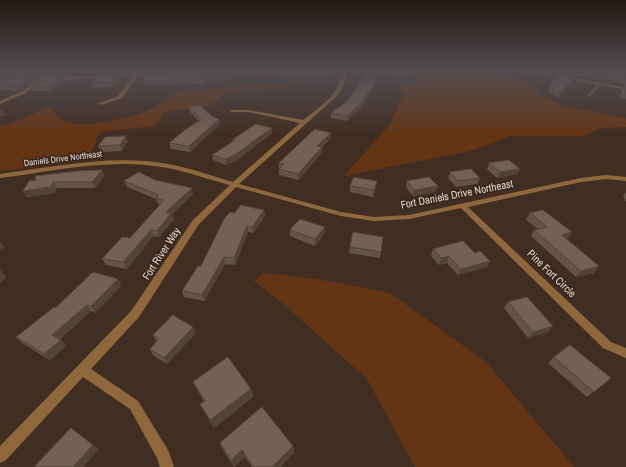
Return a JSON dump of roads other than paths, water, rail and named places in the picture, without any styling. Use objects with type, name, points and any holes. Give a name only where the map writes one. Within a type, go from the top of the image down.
[{"type":"street","points":[[0,103],[22,93]]},
{"type":"street","points":[[102,104],[120,96],[123,93]]},
{"type":"street","name":"Fort River Way","points":[[0,456],[135,314],[196,222],[322,107],[336,93]]},
{"type":"street","points":[[589,96],[592,93]]},
{"type":"street","points":[[232,111],[249,111],[304,122]]},
{"type":"street","name":"Fort Daniels Drive Northeast","points":[[129,162],[168,166],[341,214],[374,219],[409,217],[581,180],[606,177],[626,179]]},
{"type":"street","name":"Daniels Drive Northeast","points":[[0,176],[98,163],[129,162]]},
{"type":"street","name":"Pine Fort Circle","points":[[464,206],[607,346],[626,353]]},
{"type":"street","points":[[83,370],[134,405],[164,455],[167,467]]}]
